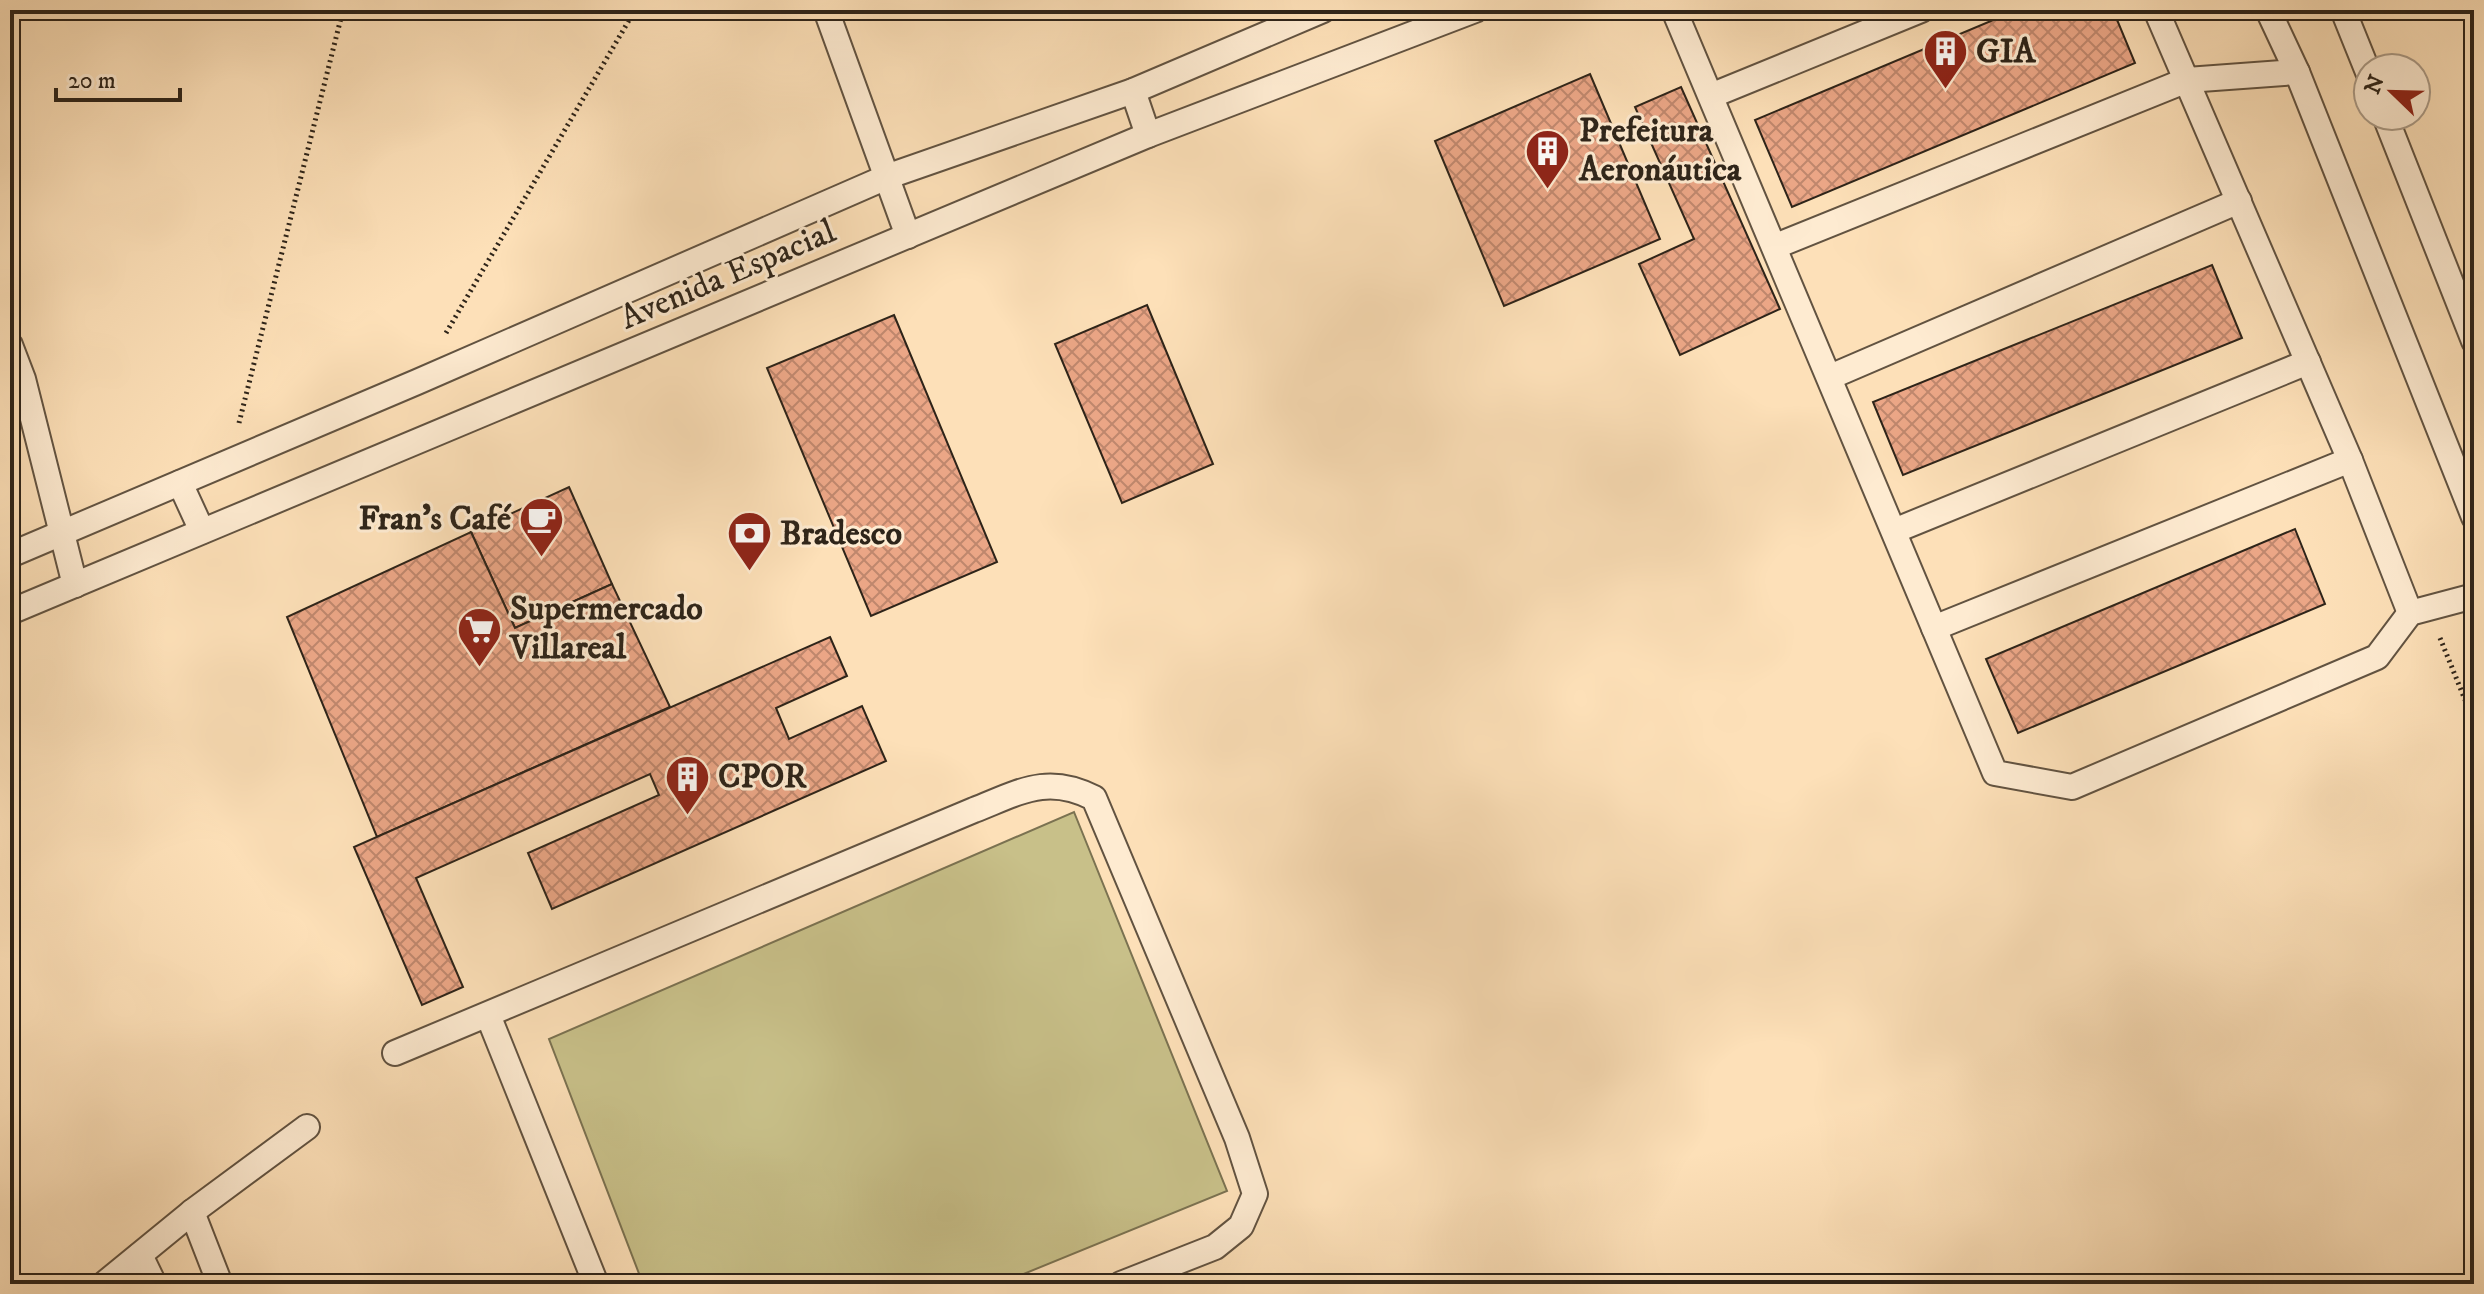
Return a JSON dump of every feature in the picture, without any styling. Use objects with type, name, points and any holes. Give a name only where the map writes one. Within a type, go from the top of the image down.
[{"type":"lane","points":[[826,10],[889,176],[908,236]]},
{"type":"lane","name":"Avenida Espacial","points":[[10,555],[889,176],[1133,91],[1323,10]]},
{"type":"lane","name":"Avenida Espacial","points":[[10,612],[1148,135],[1475,10]]},
{"type":"lane","points":[[1674,10],[1713,95],[1995,773],[2072,787],[2377,657],[2410,613],[2474,596]]},
{"type":"lane","points":[[1713,95],[1921,10]]},
{"type":"lane","points":[[2156,10],[2350,460],[2410,613]]},
{"type":"lane","points":[[2268,10],[2297,72],[2474,517]]},
{"type":"lane","points":[[2343,10],[2360,52]]},
{"type":"lane","points":[[1776,246],[2187,80],[2297,72]]},
{"type":"lane","points":[[1133,91],[1148,135]]},
{"type":"lane","points":[[2391,132],[2474,341]]},
{"type":"lane","points":[[1830,377],[2239,201]]},
{"type":"lane","points":[[10,345],[23,379],[75,585]]},
{"type":"lane","points":[[1894,531],[2308,362]]},
{"type":"lane","points":[[1934,628],[2350,460]]},
{"type":"lane","points":[[180,483],[202,531]]},
{"type":"lane","points":[[395,1053],[974,810],[1019,793],[1068,785],[1094,798],[1237,1138],[1255,1194],[1241,1226],[1215,1247],[1121,1284]]},
{"type":"lane","points":[[488,1015],[596,1284]]},
{"type":"lane","points":[[104,1284],[192,1212],[307,1127]]},
{"type":"lane","points":[[192,1212],[220,1284]]},
{"type":"lane","points":[[140,1255],[154,1284]]},
{"type":"path","points":[[229,463],[343,10]]},
{"type":"path","points":[[417,382],[635,10]]},
{"type":"shaded area","points":[[1074,812],[1227,1191],[999,1284],[643,1284],[549,1039]]},
{"type":"building","name":"GIA","points":[[2017,10],[2113,10],[2135,63],[1792,207],[1755,120]]},
{"type":"building","name":"Prefeitura Aeronáutica","points":[[1590,74],[1660,239],[1504,306],[1435,141]]},
{"type":"building","name":"Prefeitura Aeronáutica","points":[[1681,87],[1780,309],[1680,355],[1639,264],[1694,239],[1635,107]]},
{"type":"building","points":[[2212,265],[2242,338],[1903,475],[1873,402]]},
{"type":"building","points":[[1147,305],[1213,464],[1122,503],[1055,344]]},
{"type":"building","points":[[894,315],[997,562],[871,616],[767,368]]},
{"type":"building","name":"Fran's Café","points":[[569,487],[612,584],[515,628],[471,532]]},
{"type":"building","points":[[2295,529],[2325,604],[2018,733],[1986,659]]},
{"type":"building","name":"Supermercado Villareal","points":[[471,532],[515,628],[612,584],[670,707],[377,837],[287,617]]},
{"type":"building","name":"CPOR","points":[[830,637],[847,676],[776,708],[789,739],[862,706],[886,761],[552,909],[528,853],[659,795],[650,774],[416,878],[463,987],[422,1005],[354,847]]},
{"type":"place","name":"GIA","points":[[1945,91]]},
{"type":"place","name":"Prefeitura Aeronáutica","points":[[1548,190]]},
{"type":"place","name":"Fran's Café","points":[[542,558]]},
{"type":"place","name":"Bradesco","points":[[749,573]]},
{"type":"place","name":"Supermercado Villareal","points":[[479,668]]},
{"type":"place","name":"CPOR","points":[[687,816]]}]
